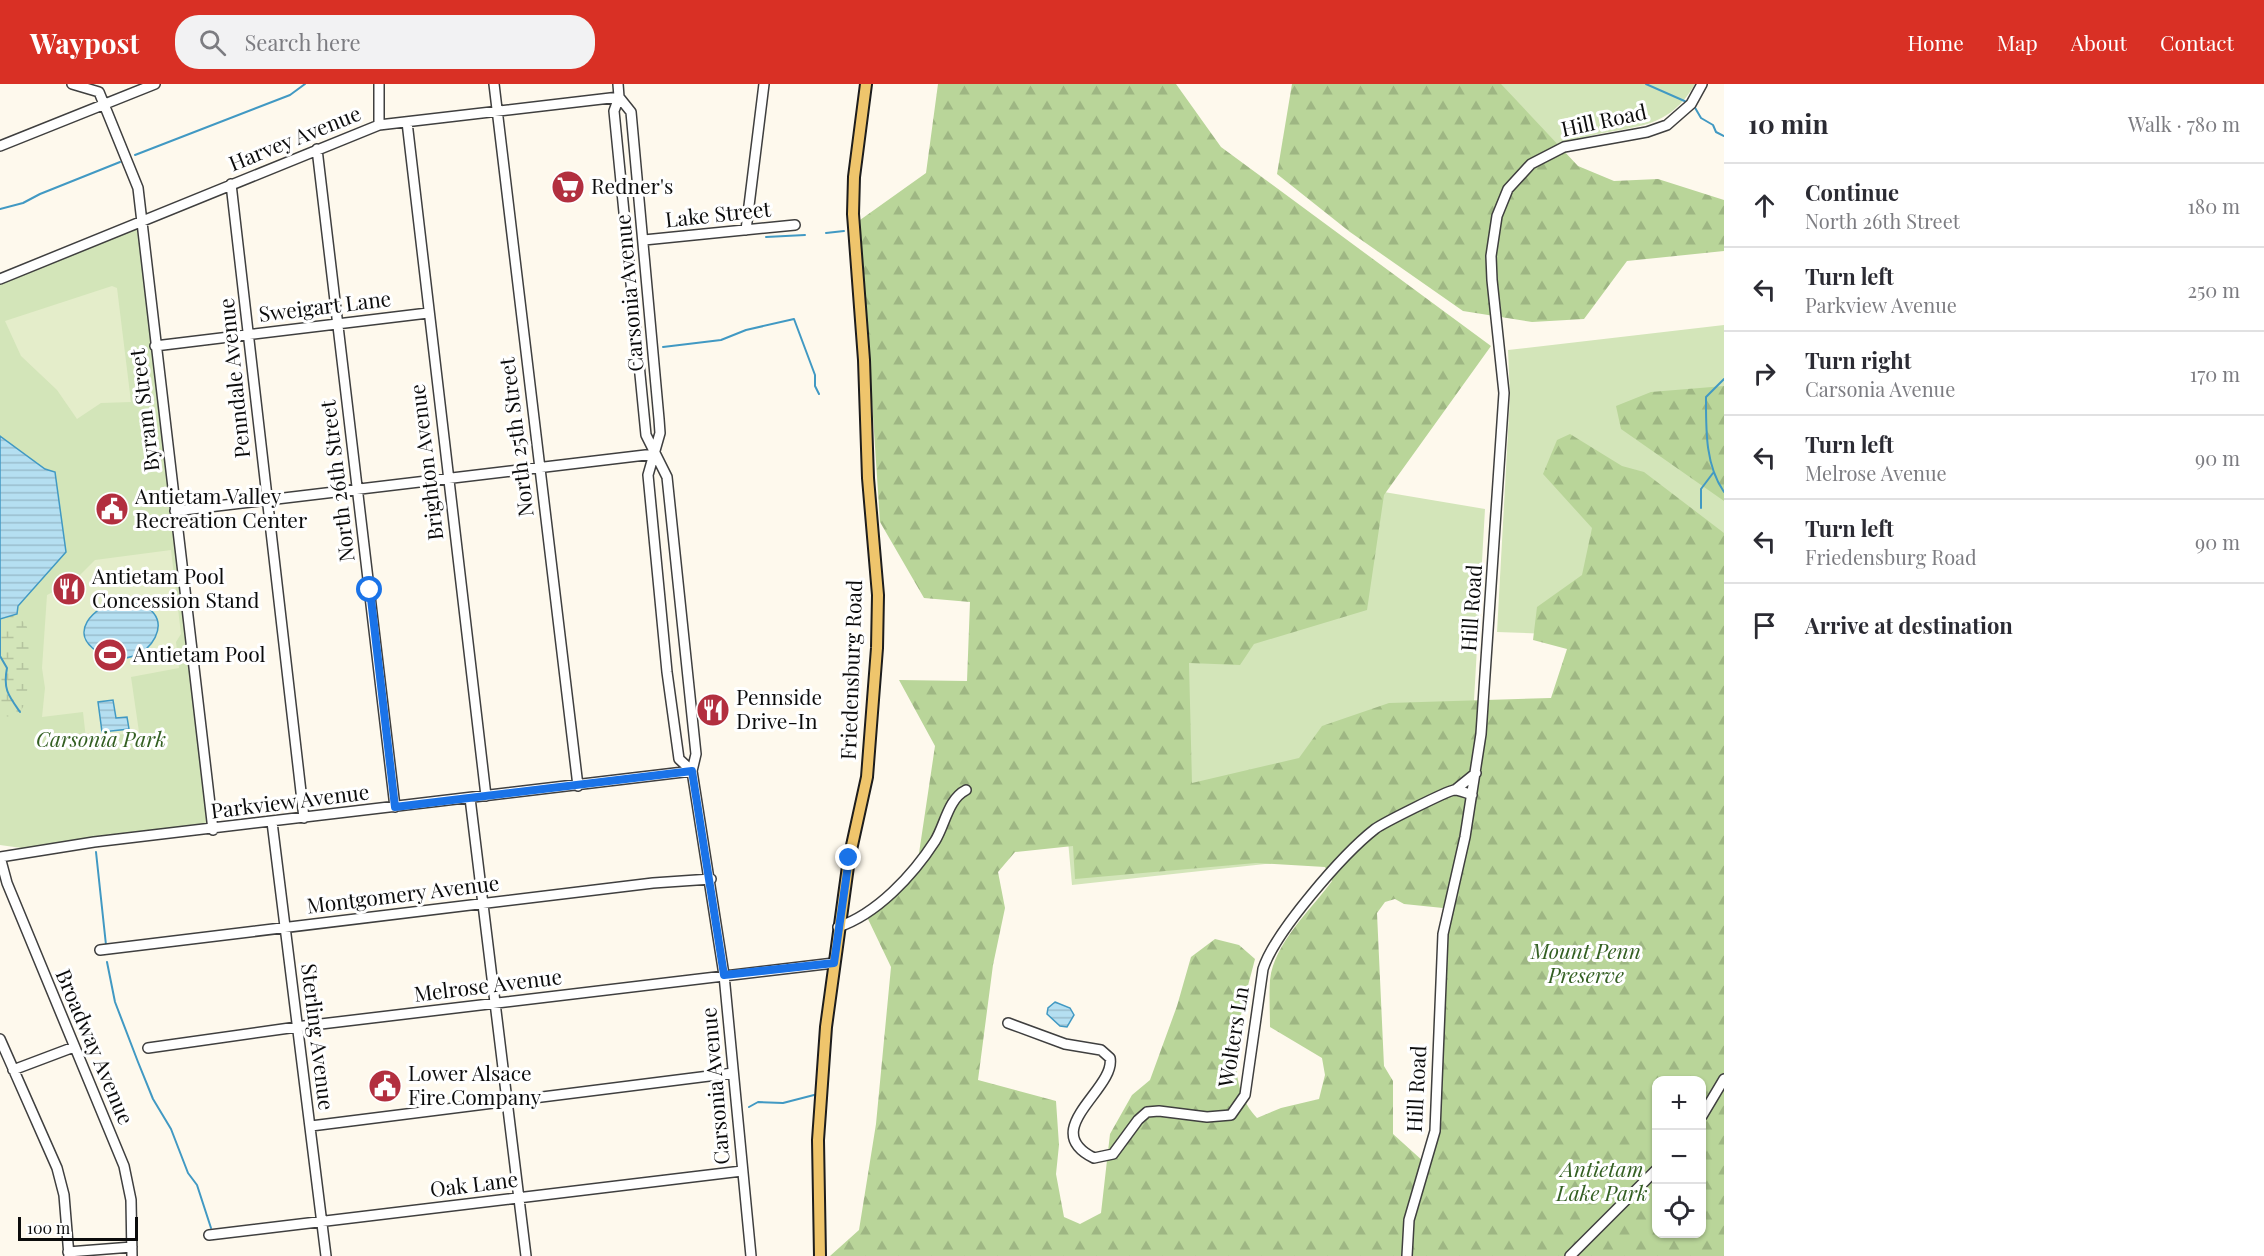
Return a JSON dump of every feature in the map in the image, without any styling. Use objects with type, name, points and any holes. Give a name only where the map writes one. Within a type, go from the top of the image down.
[{"type":"main road","name":"Friedensburg Road","points":[[820,1256],[818,1140],[823,1055],[838,927],[849,858],[867,777],[877,648],[878,595],[868,478],[864,360],[853,214],[855,167],[866,84]]},
{"type":"street","name":"Byram Street","points":[[72,84],[99,92],[138,188],[213,830]]},
{"type":"street","points":[[0,146],[155,84]]},
{"type":"street","points":[[379,84],[379,125]]},
{"type":"street","name":"North 25th Street","points":[[494,84],[578,786]]},
{"type":"street","name":"Carsonia Avenue","points":[[618,84],[619,97],[614,111],[646,435],[667,477],[696,753],[692,771],[711,879],[724,975],[751,1256]]},
{"type":"street","points":[[746,230],[764,84]]},
{"type":"street","name":"Hill Road","points":[[1407,1256],[1409,1220],[1435,1131],[1443,934],[1476,772],[1485,688],[1503,422],[1503,365],[1493,297],[1491,256],[1499,208],[1515,179],[1543,157],[1582,142],[1647,132],[1667,124],[1691,104],[1702,84]]},
{"type":"street","name":"Harvey Avenue","points":[[0,279],[379,125],[619,97]]},
{"type":"street","name":"Carsonia Avenue","points":[[619,97],[631,112],[644,240],[660,433],[648,475],[667,672],[679,759],[692,771]]},
{"type":"street","name":"Brighton Avenue","points":[[407,122],[486,796]]},
{"type":"street","name":"North 26th Street","points":[[318,149],[395,807]]},
{"type":"street","name":"Penndale Avenue","points":[[231,184],[304,818]]},
{"type":"street","name":"Lake Street","points":[[644,240],[795,225]]},
{"type":"street","name":"Sweigart Lane","points":[[155,346],[428,313]]},
{"type":"street","points":[[176,511],[538,466],[654,454]]},
{"type":"street","name":"Parkview Avenue","points":[[0,857],[94,842],[213,830],[692,771]]},
{"type":"street","points":[[1455,790],[1476,772]]},
{"type":"street","points":[[838,927],[851,923],[873,908],[910,875],[937,839],[955,799],[966,790]]},
{"type":"street","points":[[1455,790],[1472,795]]},
{"type":"street","name":"Wolters Ln","points":[[1008,1023],[1065,1044],[1101,1050],[1110,1058],[1109,1070],[1081,1111],[1074,1128],[1077,1144],[1094,1158],[1113,1154],[1138,1120],[1147,1112],[1159,1111],[1207,1117],[1230,1115],[1245,1095],[1268,955],[1322,884],[1376,828],[1455,790]]},
{"type":"street","points":[[470,798],[526,1256]]},
{"type":"street","name":"Sterling Avenue","points":[[272,822],[326,1256]]},
{"type":"street","name":"Broadway Avenue","points":[[0,857],[8,883],[124,1166],[131,1200],[132,1252]]},
{"type":"street","name":"Montgomery Avenue","points":[[100,951],[483,903],[653,883],[711,879]]},
{"type":"street","name":"Melrose Avenue","points":[[148,1048],[297,1027],[834,963]]},
{"type":"street","points":[[0,1039],[57,1168],[64,1195],[69,1254],[132,1252]]},
{"type":"street","points":[[13,1070],[74,1047]]},
{"type":"street","points":[[311,1126],[733,1073]]},
{"type":"street","points":[[1706,1108],[1724,1079]]},
{"type":"street","name":"Oak Lane","points":[[209,1235],[742,1171]]},
{"type":"street","points":[[1570,1256],[1652,1174]]},
{"type":"green space","name":"Antietam Lake Park","points":[[938,84],[1176,84],[1221,147],[1491,346],[1384,495],[1367,610],[1254,644],[1240,665],[1189,663],[1192,783],[1299,758],[1322,726],[1389,703],[1551,698],[1567,649],[1533,640],[1537,607],[1582,575],[1592,528],[1543,474],[1557,440],[1570,434],[1622,466],[1644,472],[1724,533],[1724,1256],[830,1256],[859,1230],[876,1124],[891,967],[868,919],[918,860],[935,746],[899,680],[967,681],[970,602],[924,598],[880,522],[860,220],[926,173]],"holes":[[[1073,846],[1075,879],[1256,863],[1325,867],[1332,881],[1286,940],[1278,953],[1270,980],[1270,1027],[1322,1058],[1325,1075],[1319,1099],[1281,1108],[1257,1118],[1245,1101],[1236,1062],[1237,1041],[1255,959],[1239,945],[1215,939],[1191,957],[1177,1006],[1150,1080],[1132,1095],[1110,1134],[1101,1213],[1080,1224],[1064,1217],[1056,1174],[1059,1145],[1056,1101],[978,1080],[993,965],[1005,908],[998,872],[1015,852]],[[1395,899],[1404,904],[1443,908],[1434,1014],[1432,1131],[1424,1162],[1393,1134],[1393,1081],[1384,1066],[1377,913],[1385,902]]]},
{"type":"green space","points":[[1292,84],[1501,84],[1578,166],[1614,181],[1658,179],[1724,200],[1724,251],[1627,261],[1584,319],[1532,322],[1463,311],[1350,232],[1277,174]]},
{"type":"green space","points":[[1424,84],[1695,84],[1685,99],[1662,118],[1636,127],[1590,136],[1549,148]]},
{"type":"green space","name":"Carsonia Park","points":[[143,219],[213,830],[43,851],[0,845],[0,279]]},
{"type":"green space","points":[[112,286],[117,288],[131,402],[101,403],[77,419],[57,390],[21,356],[5,321]]},
{"type":"green space","name":"Mount Penn Preserve","points":[[1724,325],[1724,1256],[1417,1256],[1560,830],[1578,635],[1497,632],[1510,396],[1508,350]]},
{"type":"green space","points":[[1724,386],[1724,501],[1621,429],[1616,406],[1651,392]]},
{"type":"green space","points":[[1384,492],[1485,509],[1471,752],[1457,843],[1072,885],[1037,496]]},
{"type":"green space","name":"Antietam Pool","points":[[171,550],[181,634],[176,642],[179,668],[131,677],[139,732],[86,739],[83,712],[42,717],[45,688],[42,668],[47,595],[74,581],[95,560]]},
{"type":"green space","points":[[17,614],[27,627],[30,660],[26,702],[17,717],[0,716],[0,619]]},
{"type":"water","points":[[0,436],[45,469],[55,472],[66,552],[18,606],[17,614],[0,619]]},
{"type":"water","points":[[117,601],[140,604],[154,613],[158,625],[155,637],[146,649],[133,656],[116,658],[98,652],[89,645],[85,637],[84,629],[93,615],[108,604]]},
{"type":"water","points":[[113,700],[116,718],[127,717],[129,729],[102,732],[98,702]]},
{"type":"water","points":[[1055,1002],[1070,1008],[1074,1015],[1067,1027],[1060,1026],[1047,1014],[1048,1008]]},
{"type":"waterway","points":[[135,155],[290,95],[305,84]]},
{"type":"waterway","points":[[1646,84],[1689,103]]},
{"type":"waterway","points":[[1694,106],[1701,118],[1713,125],[1716,132],[1724,136]]},
{"type":"waterway","points":[[0,209],[23,203],[120,162]]},
{"type":"waterway","points":[[826,233],[844,231]]},
{"type":"waterway","points":[[766,237],[805,235]]},
{"type":"waterway","points":[[663,347],[721,340],[746,330],[794,319],[815,375],[815,386],[819,394]]},
{"type":"waterway","points":[[1724,379],[1706,397],[1710,459],[1724,492]]},
{"type":"waterway","points":[[1701,508],[1701,489],[1713,473]]},
{"type":"waterway","points":[[0,619],[0,656],[7,668],[6,687],[20,712]]},
{"type":"waterway","points":[[96,852],[106,945]]},
{"type":"waterway","points":[[107,962],[115,1002],[138,1062],[153,1099],[171,1129],[188,1173],[197,1185],[211,1228]]},
{"type":"waterway","points":[[827,1089],[829,1060]]},
{"type":"waterway","points":[[749,1107],[758,1102],[783,1103],[814,1095]]},
{"type":"place","name":"Redner's","points":[[568,187]]},
{"type":"place","name":"Antietam Valley Recreation Center","points":[[112,509]]},
{"type":"place","name":"Antietam Pool Concession Stand","points":[[69,589]]},
{"type":"place","name":"Antietam Pool","points":[[110,655]]},
{"type":"place","name":"Pennside Drive-In","points":[[713,710]]},
{"type":"place","name":"Lower Alsace Fire Company","points":[[385,1086]]},
{"type":"route","points":[[370,590],[395,807],[692,771],[717,918],[724,975],[834,963],[849,858]]}]
